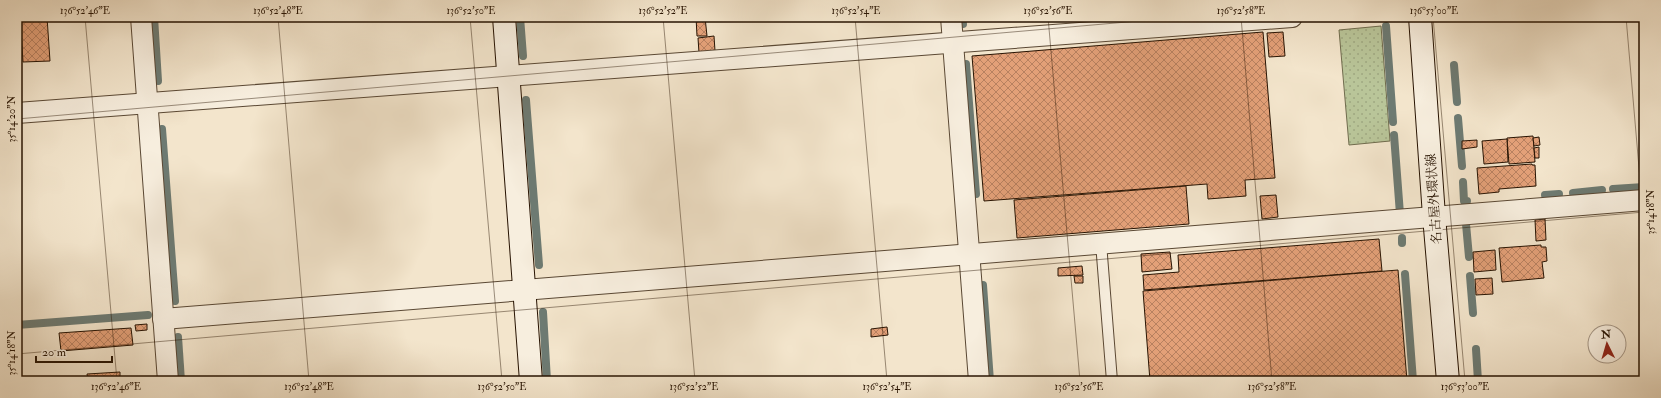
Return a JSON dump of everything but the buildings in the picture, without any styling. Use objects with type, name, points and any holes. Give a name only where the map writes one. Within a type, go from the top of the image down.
[{"type":"street","points":[[141,17],[168,381]]},
{"type":"street","points":[[504,17],[531,381]]},
{"type":"street","points":[[951,17],[979,381]]},
{"type":"street","points":[[17,113],[1292,17]]},
{"type":"street","name":"名古屋外環状線","points":[[1420,17],[1434,216],[1448,381]]},
{"type":"street","points":[[163,319],[969,253],[1644,200]]},
{"type":"lane","points":[[1101,243],[1112,381]]},
{"type":"green space","points":[[1381,26],[1390,141],[1349,145],[1339,30]]},
{"type":"waterway","points":[[154,17],[158,81]]},
{"type":"waterway","points":[[520,17],[523,56]]},
{"type":"waterway","points":[[962,17],[963,24]]},
{"type":"waterway","points":[[1386,26],[1393,122]]},
{"type":"waterway","points":[[966,64],[976,194]]},
{"type":"waterway","points":[[1454,65],[1457,102]]},
{"type":"waterway","points":[[526,100],[539,265]]},
{"type":"waterway","points":[[1458,118],[1462,166]]},
{"type":"waterway","points":[[162,129],[175,301]]},
{"type":"waterway","points":[[1394,135],[1400,214]]},
{"type":"waterway","points":[[1463,182],[1464,201],[1467,201]]},
{"type":"waterway","points":[[1613,189],[1644,187]]},
{"type":"waterway","points":[[1573,193],[1602,190]]},
{"type":"waterway","points":[[1545,195],[1559,194]]},
{"type":"waterway","points":[[1466,224],[1469,257]]},
{"type":"waterway","points":[[1402,238],[1402,243]]},
{"type":"waterway","points":[[1405,274],[1413,381]]},
{"type":"waterway","points":[[1470,276],[1473,313]]},
{"type":"waterway","points":[[983,285],[990,381]]},
{"type":"waterway","points":[[543,312],[547,381]]},
{"type":"waterway","points":[[17,325],[148,315]]},
{"type":"waterway","points":[[178,337],[181,381]]},
{"type":"waterway","points":[[1476,349],[1478,381]]}]
